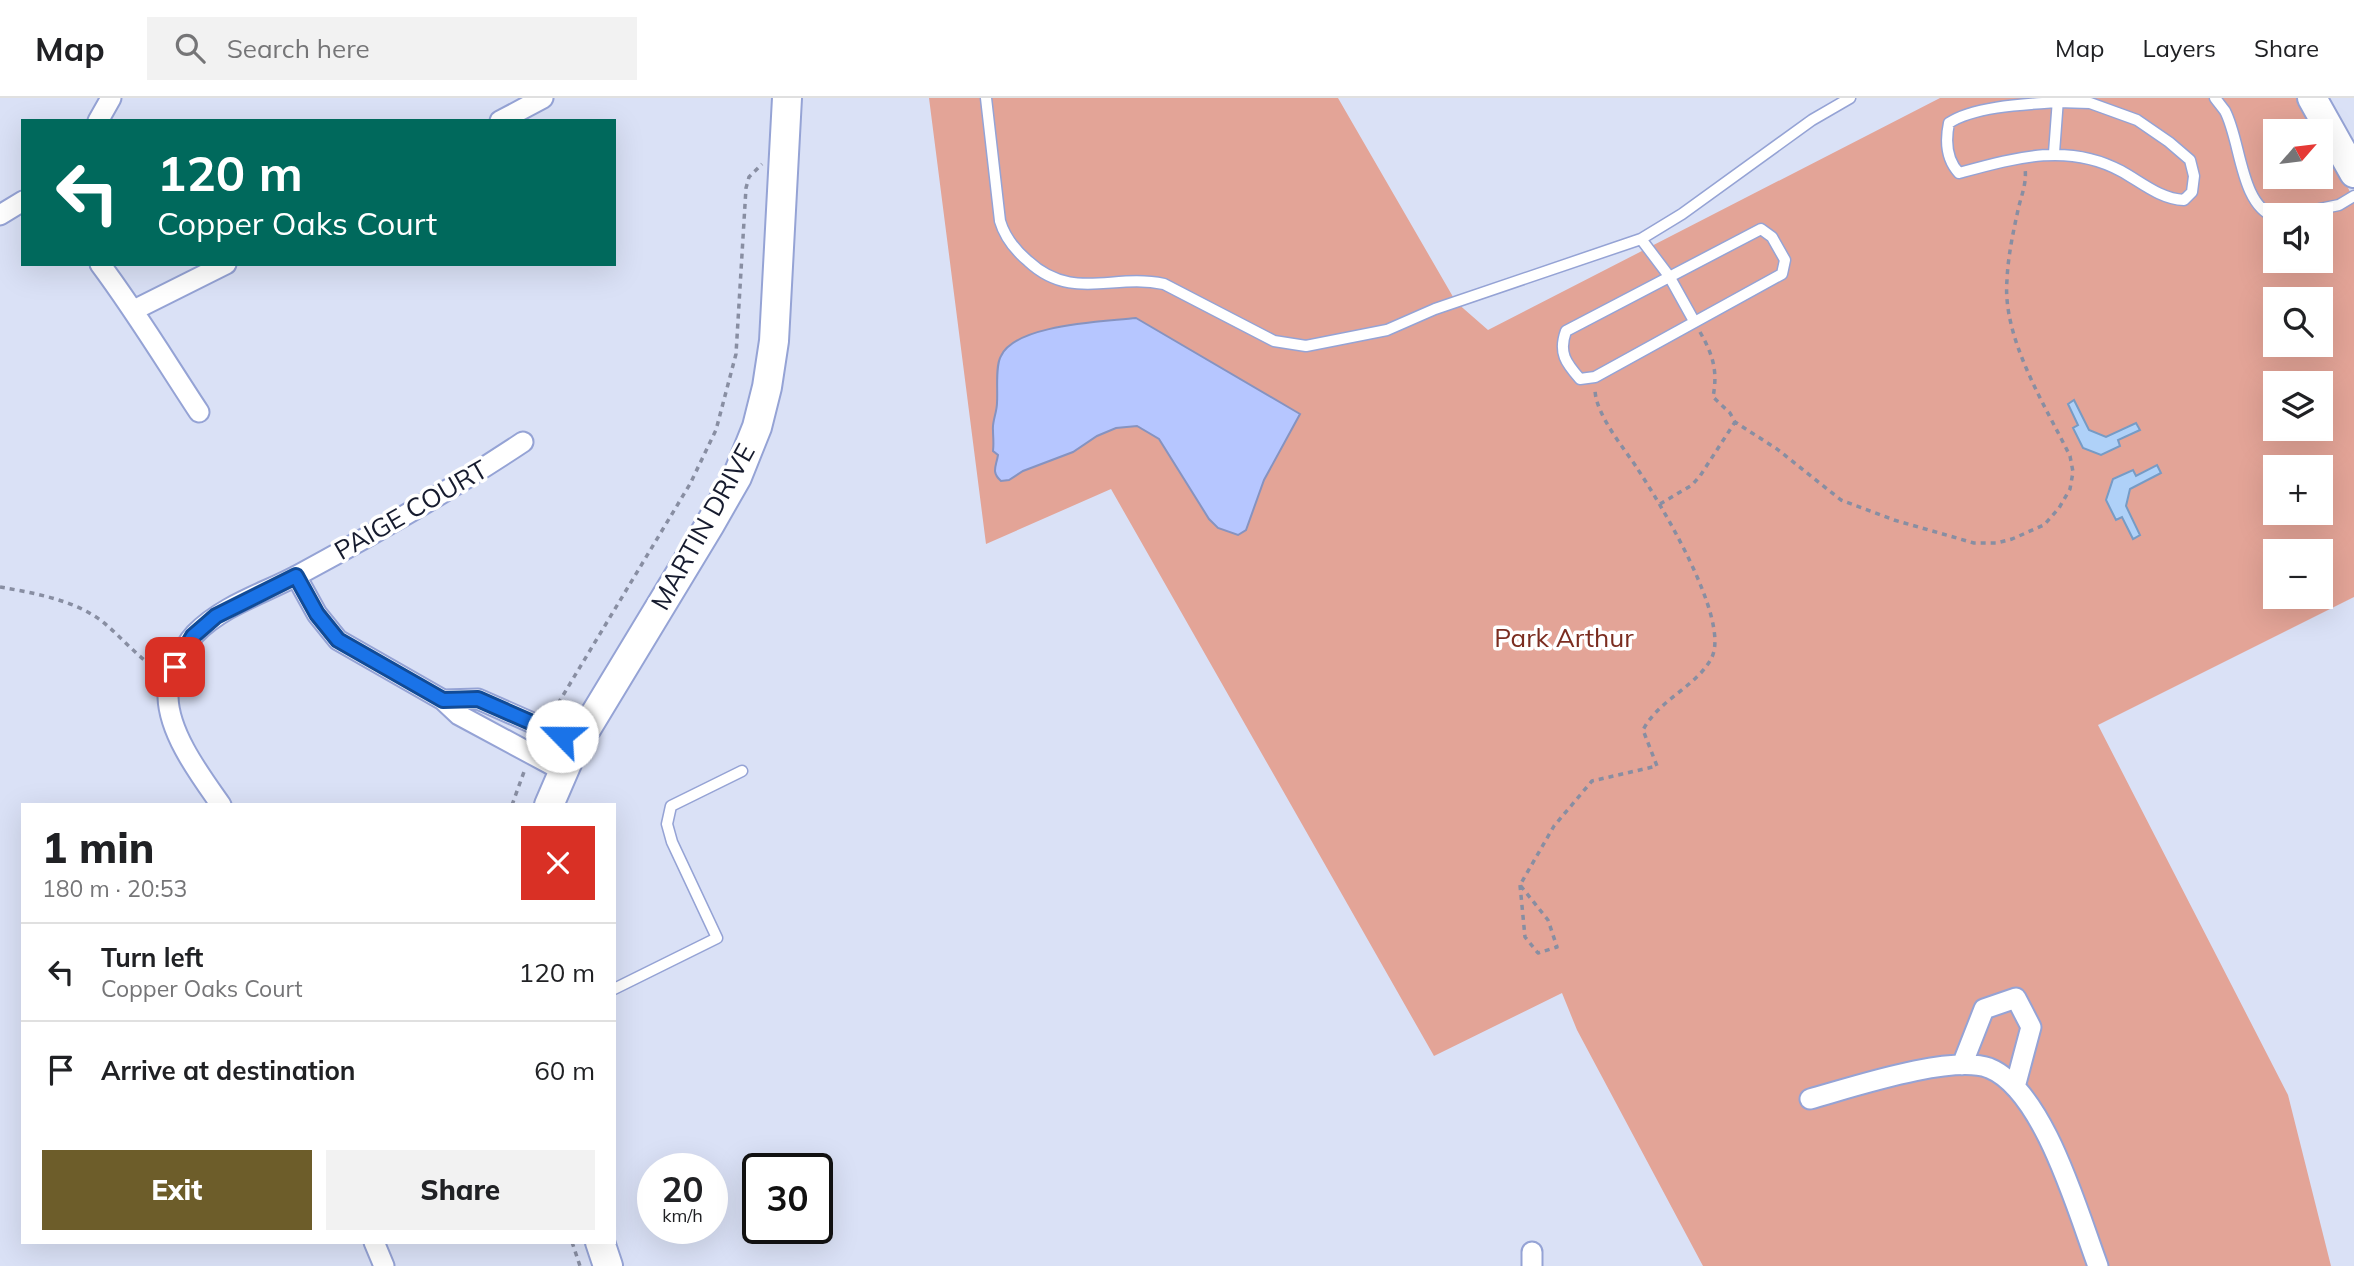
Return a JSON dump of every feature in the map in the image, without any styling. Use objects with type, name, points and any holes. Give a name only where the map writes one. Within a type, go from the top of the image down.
[{"type":"street","points":[[99,119],[111,98]]},
{"type":"street","points":[[503,119],[543,98]]},
{"type":"street","name":"MARTIN DRIVE","points":[[550,803],[578,743],[737,477],[757,427],[774,341],[787,98]]},
{"type":"street","points":[[2312,98],[2354,173]]},
{"type":"street","points":[[0,215],[21,202]]},
{"type":"street","points":[[101,266],[134,310],[199,412]]},
{"type":"street","points":[[134,310],[222,266]]},
{"type":"street","name":"PAIGE COURT","points":[[172,681],[175,667],[193,636],[216,616],[392,524],[523,442]]},
{"type":"street","points":[[296,576],[317,614],[338,640],[443,700],[459,715],[563,771]]},
{"type":"street","points":[[172,681],[168,696],[176,730],[197,770],[220,803]]},
{"type":"street","points":[[443,700],[478,699],[578,743]]},
{"type":"street","points":[[1962,1066],[1984,1009],[2016,998],[2031,1027],[2015,1087]]},
{"type":"street","points":[[1810,1099],[1919,1070],[1962,1066],[1988,1068],[2015,1087],[2049,1135],[2098,1266]]},
{"type":"street","points":[[374,1244],[384,1266]]},
{"type":"street","points":[[601,1244],[608,1266]]},
{"type":"lane","points":[[986,98],[1000,221],[1004,235],[1041,273],[1074,284],[1145,280],[1164,284],[1274,341],[1306,346],[1387,330],[1435,309],[1641,239],[1682,214],[1812,120],[1850,98]]},
{"type":"lane","points":[[2215,98],[2225,111],[2250,191],[2263,210]]},
{"type":"lane","points":[[2054,153],[2058,100]]},
{"type":"lane","points":[[2058,100],[2090,103],[2137,120],[2190,160],[2194,176],[2192,192],[2184,200],[2170,200],[2118,169],[2085,157],[2054,153],[2024,156],[1959,173],[1951,164],[1945,139],[1949,123],[1959,116],[2058,100]]},
{"type":"lane","points":[[2333,206],[2354,197]]},
{"type":"lane","points":[[1761,229],[1772,237],[1785,260],[1782,274],[1595,377],[1580,379],[1566,363],[1561,344],[1566,331],[1669,276],[1761,229]]},
{"type":"lane","points":[[1641,239],[1669,276],[1693,321]]},
{"type":"lane","points":[[616,988],[717,938],[672,842],[667,824],[671,806],[742,771]]},
{"type":"path","points":[[1693,321],[1712,353],[1716,367],[1713,397],[1735,422],[1777,449],[1837,498],[1895,520],[1962,540],[1987,544],[2012,539],[2044,525],[2065,499],[2073,471],[2070,456],[2014,338],[2008,312],[2006,293],[2009,260],[2026,180],[2024,156]]},
{"type":"path","points":[[552,713],[690,484],[716,430],[736,354],[746,188],[749,177],[759,165],[785,163]]},
{"type":"path","points":[[1520,885],[1548,920],[1557,947],[1538,953],[1525,937],[1520,885],[1554,826],[1592,781],[1657,766],[1643,730],[1648,720],[1665,703],[1704,669],[1716,645],[1709,613],[1685,552],[1660,504],[1606,420],[1595,398],[1595,377]]},
{"type":"path","points":[[1660,504],[1692,485],[1735,422]]},
{"type":"path","points":[[0,587],[52,596],[101,620],[139,657],[172,681]]},
{"type":"path","points":[[513,803],[527,763]]},
{"type":"path","points":[[573,1244],[580,1266]]},
{"type":"green space","name":"Park Arthur","points":[[929,98],[1338,98],[1456,302],[1488,330],[1940,98],[2303,98],[2313,119],[2263,119],[2263,189],[2333,189],[2333,157],[2354,200],[2354,597],[2333,608],[2333,539],[2263,539],[2263,609],[2330,609],[2098,725],[2288,1095],[2331,1266],[1703,1266],[1577,1030],[1562,993],[1434,1056],[1111,489],[986,544]]},
{"type":"water","points":[[1136,318],[1300,414],[1264,480],[1246,530],[1238,535],[1218,528],[1209,519],[1159,439],[1137,426],[1116,428],[1097,436],[1073,452],[1023,471],[1009,480],[1001,481],[996,475],[998,455],[993,451],[993,427],[997,406],[998,366],[1001,356],[1010,345],[1042,331],[1083,323]]},
{"type":"building","points":[[2074,400],[2089,430],[2106,437],[2136,423],[2140,430],[2118,440],[2120,446],[2101,455],[2083,448],[2073,428],[2078,425],[2068,404]]},
{"type":"building","points":[[2157,465],[2161,473],[2130,489],[2126,506],[2140,535],[2133,539],[2122,517],[2116,520],[2106,500],[2113,479],[2133,470],[2136,476]]},
{"type":"route","points":[[175,667],[193,636],[216,616],[296,576],[317,614],[338,640],[443,700],[478,699],[562,736]]}]
